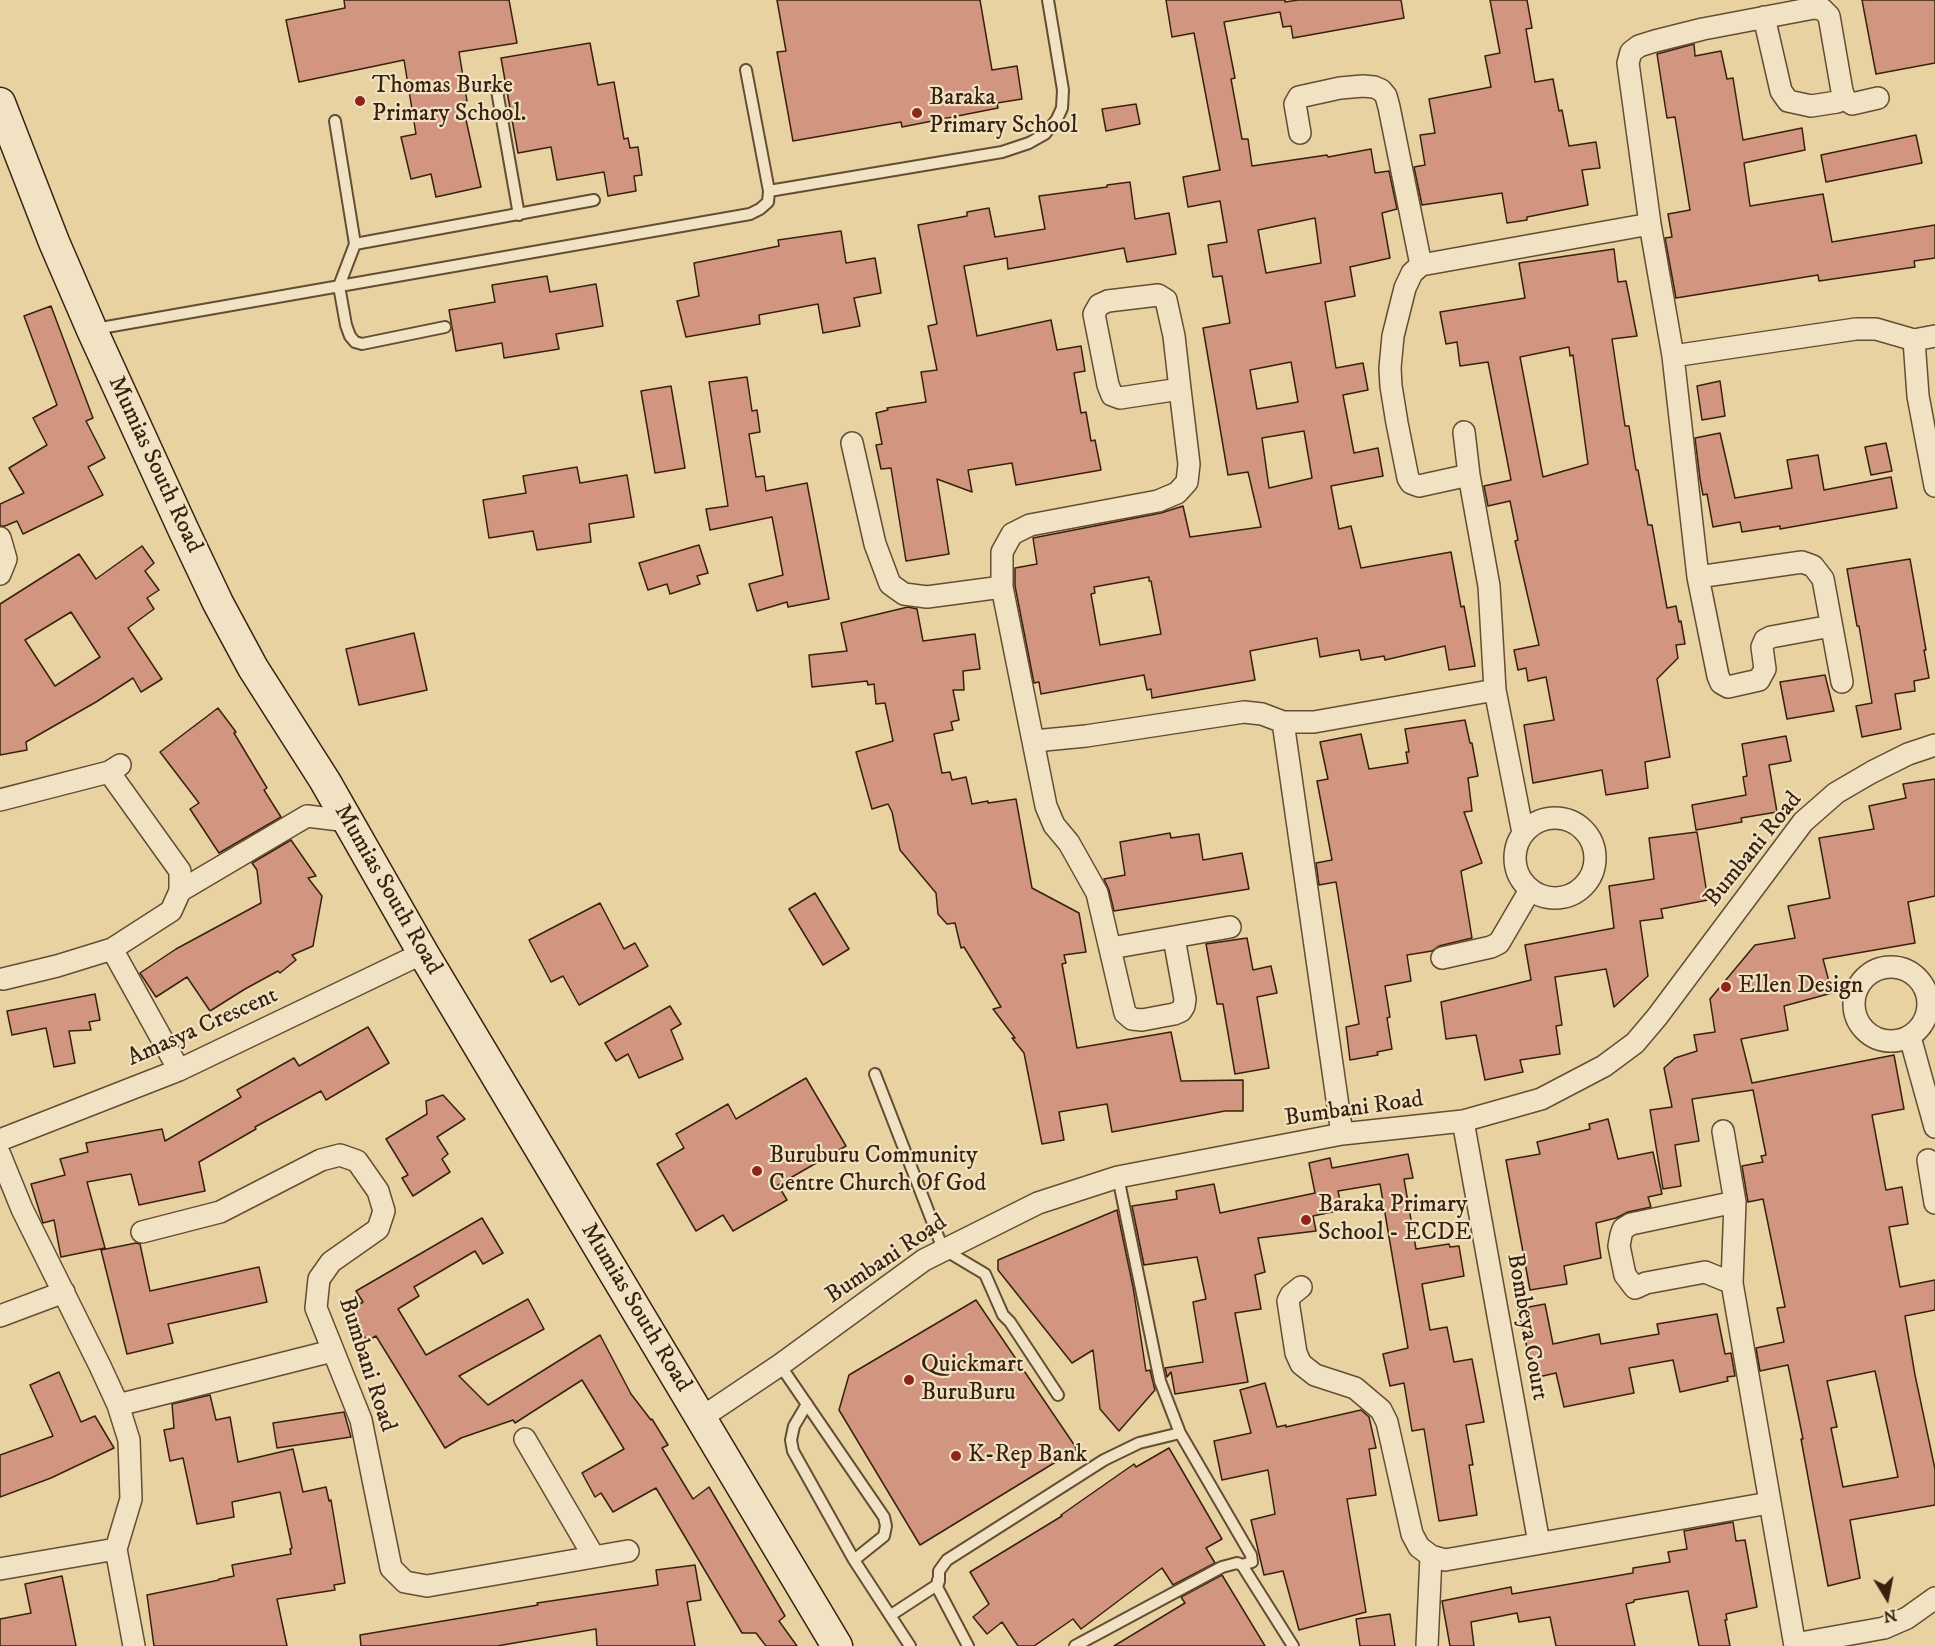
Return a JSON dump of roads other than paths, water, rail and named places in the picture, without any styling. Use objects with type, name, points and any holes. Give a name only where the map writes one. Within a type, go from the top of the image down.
[{"type":"main road","name":"Mumias South Road","points":[[0,103],[54,242],[92,330],[218,603],[253,668],[325,781],[423,953],[837,1646]]},
{"type":"street","points":[[1831,626],[1765,640],[1762,647],[1765,669],[1759,680],[1728,687],[1721,683],[1698,577],[1673,356],[1650,224],[1628,63],[1631,52],[1639,46],[1655,41],[1764,17],[1814,8],[1822,9],[1829,16],[1845,99],[1852,104],[1878,98]]},
{"type":"street","points":[[1764,17],[1781,91],[1788,101],[1810,106],[1845,99]]},
{"type":"street","points":[[1300,133],[1295,104],[1299,97],[1340,88],[1363,86],[1381,90],[1389,106],[1421,265]]},
{"type":"street","points":[[1469,475],[1419,486],[1411,483],[1408,478],[1390,386],[1391,348],[1405,288],[1412,273],[1421,265],[1650,224]]},
{"type":"street","points":[[1174,938],[1185,999],[1184,1006],[1181,1011],[1174,1014],[1142,1020],[1132,1019],[1125,1012],[1097,893],[1069,843],[1054,825],[1046,806],[1002,587],[1002,552],[1012,534],[1030,525],[1158,501],[1178,493],[1188,482],[1189,464],[1174,336],[1166,300],[1158,295],[1108,301],[1099,305],[1094,314],[1112,395],[1120,398],[1180,389]]},
{"type":"street","points":[[1673,356],[1856,329],[1876,329],[1925,338],[1918,396],[1935,486]]},
{"type":"street","points":[[1464,432],[1469,475],[1489,586],[1495,690],[1523,833]]},
{"type":"street","points":[[852,443],[875,544],[890,584],[904,594],[927,597],[1002,587]]},
{"type":"street","points":[[0,538],[6,559],[0,574]]},
{"type":"street","points":[[1698,577],[1802,562],[1809,564],[1819,572],[1822,579],[1842,682]]},
{"type":"street","points":[[1034,741],[1086,736],[1244,712],[1262,714],[1283,722],[1314,722],[1495,690]]},
{"type":"street","points":[[1283,722],[1342,1134]]},
{"type":"street","name":"Bumbani Road","points":[[701,1418],[780,1365],[924,1260],[1038,1203],[1118,1177],[1342,1134],[1463,1121],[1541,1099],[1604,1066],[1635,1043],[1657,1017],[1803,822],[1836,793],[1908,754],[1935,745]]},
{"type":"street","points":[[0,800],[115,769],[180,871],[180,891],[171,910],[112,949],[3,979]]},
{"type":"street","points":[[180,891],[307,816],[348,821]]},
{"type":"street","points":[[1561,818],[1580,826],[1593,842],[1595,863],[1587,883],[1570,895],[1550,898],[1530,890],[1518,873],[1515,852],[1523,833],[1540,820],[1561,818]]},
{"type":"street","points":[[1442,957],[1491,947],[1499,943],[1530,890]]},
{"type":"street","points":[[1111,948],[1230,927]]},
{"type":"street","points":[[112,949],[179,1070]]},
{"type":"street","name":"Amasya Crescent","points":[[0,1140],[179,1070],[423,953]]},
{"type":"street","points":[[1910,1037],[1935,1127]]},
{"type":"street","name":"Bombeya Court","points":[[1463,1121],[1539,1543]]},
{"type":"street","points":[[1723,1131],[1735,1202],[1732,1283],[1795,1645],[1884,1628],[1907,1618],[1935,1598]]},
{"type":"street","points":[[0,1155],[22,1209],[118,1405],[129,1440],[131,1498],[116,1549],[134,1646]]},
{"type":"street","name":"Bumbani Road","points":[[142,1232],[220,1212],[321,1160],[340,1155],[357,1161],[378,1191],[384,1212],[378,1229],[331,1262],[318,1280],[315,1308],[361,1420],[391,1568],[405,1582],[427,1586],[628,1551]]},
{"type":"street","points":[[1933,1159],[1935,1203]]},
{"type":"street","points":[[1732,1283],[1705,1272],[1635,1288],[1625,1275],[1619,1246],[1620,1234],[1631,1224],[1735,1202]]},
{"type":"street","points":[[1300,1287],[1288,1301],[1296,1353],[1301,1364],[1315,1375],[1355,1388],[1381,1410],[1387,1422],[1412,1534],[1419,1547],[1431,1556],[1445,1560],[1769,1503]]},
{"type":"street","points":[[0,1316],[64,1292]]},
{"type":"street","points":[[118,1405],[332,1351]]},
{"type":"street","points":[[525,1439],[594,1557]]},
{"type":"street","points":[[0,1569],[116,1549]]},
{"type":"street","points":[[1427,1646],[1431,1556]]},
{"type":"lane","points":[[769,191],[1002,152],[1029,143],[1045,134],[1057,119],[1062,108],[1063,90],[1048,0]]},
{"type":"lane","points":[[92,330],[750,214],[760,209],[768,201],[769,191],[746,70]]},
{"type":"lane","points":[[496,85],[519,215]]},
{"type":"lane","points":[[335,121],[355,244],[339,286],[350,336],[362,344],[445,327]]},
{"type":"lane","points":[[355,244],[594,200]]},
{"type":"lane","points":[[875,1074],[943,1249],[985,1274],[1003,1315],[1010,1322],[1058,1395]]},
{"type":"lane","points":[[1075,1646],[1222,1567],[1232,1563],[1242,1565],[1252,1562],[1251,1555],[1180,1432],[1160,1381],[1118,1177]]},
{"type":"lane","points":[[780,1365],[877,1504],[885,1521],[886,1529],[881,1540],[854,1560]]},
{"type":"lane","points":[[807,1404],[794,1426],[791,1440],[793,1451],[854,1560],[910,1646]]},
{"type":"lane","points":[[891,1615],[937,1585],[942,1565],[957,1552],[1104,1460],[1139,1443],[1180,1432]]},
{"type":"lane","points":[[1242,1565],[1293,1646]]},
{"type":"lane","points":[[939,1571],[937,1587],[968,1646]]},
{"type":"place","name":"Thomas Burke Primary School.","points":[[360,101]]},
{"type":"place","name":"Baraka Primary School","points":[[917,113]]},
{"type":"place","name":"Ellen Design","points":[[1726,987]]},
{"type":"place","name":"Buruburu Community Centre Church Of God","points":[[757,1171]]},
{"type":"place","name":"Baraka Primary School - ECDE","points":[[1306,1220]]},
{"type":"place","name":"Quickmart BuruBuru","points":[[909,1380]]},
{"type":"place","name":"K-Rep Bank","points":[[956,1456]]}]
